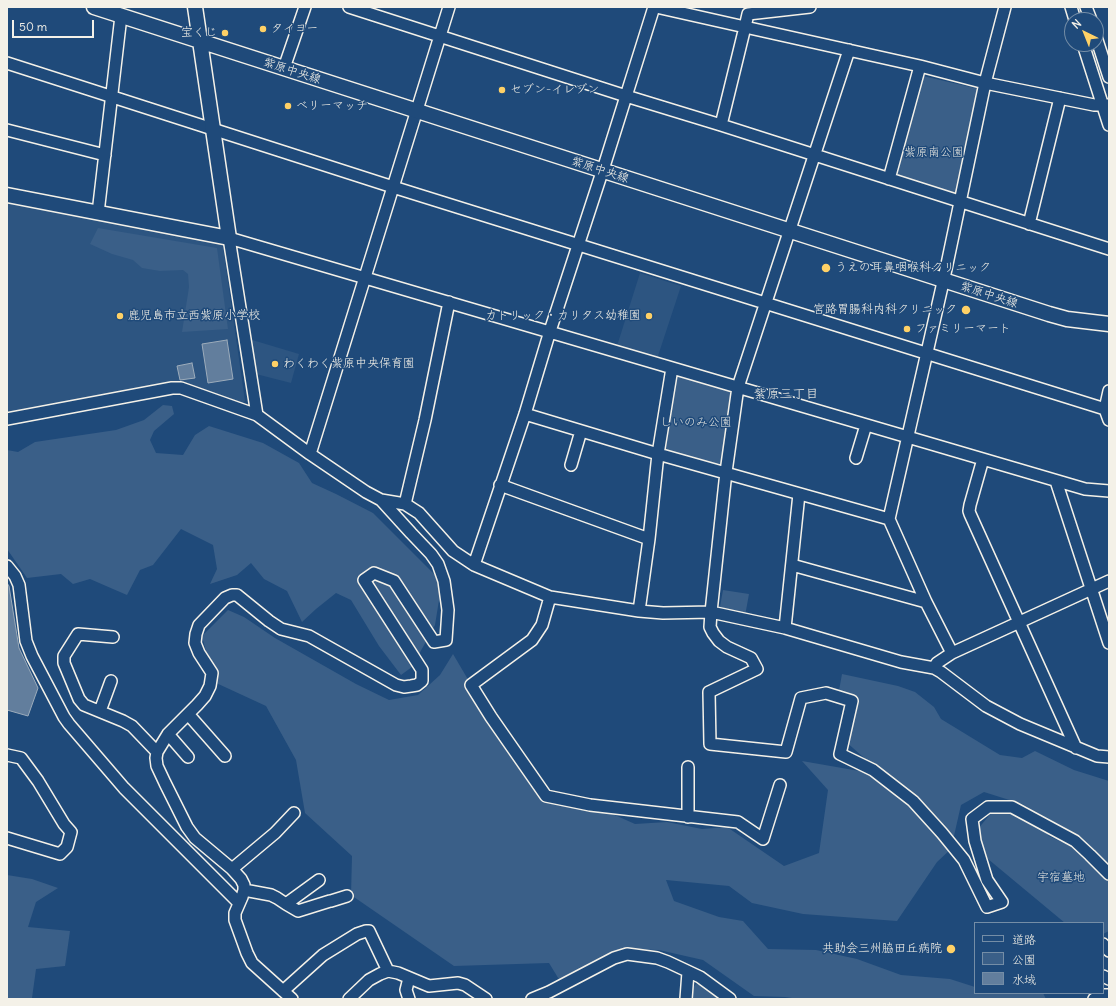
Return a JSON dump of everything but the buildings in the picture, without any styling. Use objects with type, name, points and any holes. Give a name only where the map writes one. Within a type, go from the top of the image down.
[{"type":"street","name":"紫原中央線","points":[[94,7],[1067,319],[1109,324]]},
{"type":"street","points":[[195,7],[257,415]]},
{"type":"street","points":[[284,68],[305,7]]},
{"type":"street","points":[[349,7],[1109,249]]},
{"type":"street","points":[[310,454],[449,7]]},
{"type":"street","points":[[474,565],[525,414],[578,244],[655,7],[920,66],[985,83],[1094,106],[1106,105]]},
{"type":"street","points":[[720,125],[748,14],[810,7]]},
{"type":"street","points":[[952,653],[926,602],[889,519],[961,202],[985,83],[1005,7]]},
{"type":"street","points":[[98,213],[121,16]]},
{"type":"street","points":[[849,50],[738,387],[726,472],[710,627],[712,633],[719,642],[727,648],[752,658],[757,669],[708,692],[710,744],[786,752],[801,698],[826,693],[852,701],[840,754],[873,770],[913,801],[964,860],[987,907],[1002,902],[987,880],[975,841],[972,819],[988,807],[1012,808],[1075,842],[1109,874]]},
{"type":"street","points":[[1086,52],[1106,105],[1109,125]]},
{"type":"street","points":[[1101,52],[1109,77]]},
{"type":"street","points":[[7,63],[393,187],[1105,409]]},
{"type":"street","points":[[889,179],[920,66]]},
{"type":"street","points":[[1029,224],[1060,98]]},
{"type":"street","points":[[7,130],[105,155]]},
{"type":"street","points":[[7,195],[229,238],[1056,481],[1085,489],[1109,491]]},
{"type":"street","points":[[406,504],[449,302]]},
{"type":"street","points":[[639,611],[649,539],[658,454],[672,368]]},
{"type":"street","points":[[7,419],[181,388],[257,415],[310,454],[366,492],[381,500],[406,504],[419,513],[453,551],[474,565],[550,597],[639,611],[663,613],[711,612],[785,628],[901,662],[934,668],[986,706],[1020,724],[1097,756],[1109,757]]},
{"type":"street","points":[[1109,391],[1105,409],[1109,420]]},
{"type":"street","points":[[525,414],[658,454],[889,519]]},
{"type":"street","points":[[856,458],[866,425]]},
{"type":"street","points":[[571,465],[581,431]]},
{"type":"street","points":[[983,460],[969,511],[1076,748]]},
{"type":"street","points":[[1056,481],[1109,643]]},
{"type":"street","points":[[500,485],[649,539]]},
{"type":"street","points":[[785,628],[799,494]]},
{"type":"street","points":[[292,999],[252,963],[235,920],[235,913],[244,890],[244,885],[232,869],[195,838],[187,827],[157,766],[157,752],[168,734],[205,696],[210,686],[212,673],[199,653],[195,643],[196,634],[199,625],[225,598],[232,595],[237,595],[281,629],[309,636],[396,685],[404,687],[411,686],[417,685],[422,681],[422,670],[364,580],[374,573],[394,581],[434,642],[446,640],[448,610],[444,581],[438,564],[431,554],[381,500]]},
{"type":"street","points":[[792,565],[926,602]]},
{"type":"street","points":[[7,566],[15,576],[18,585],[26,641],[32,656],[64,717],[124,788],[239,903]]},
{"type":"street","points":[[934,668],[937,663],[952,653],[1109,581]]},
{"type":"street","points":[[550,597],[542,625],[532,640],[471,685],[491,717],[546,796],[590,805],[738,822],[763,840],[780,785]]},
{"type":"street","points":[[113,637],[78,634],[64,656],[64,663],[79,699],[84,705],[132,726],[157,752]]},
{"type":"street","points":[[100,711],[111,681]]},
{"type":"street","points":[[188,714],[225,756]]},
{"type":"street","points":[[168,734],[188,757]]},
{"type":"street","points":[[7,755],[22,758],[64,824],[71,832],[67,847],[60,854],[7,838]]},
{"type":"street","points":[[688,767],[688,816]]},
{"type":"street","points":[[232,869],[275,833],[294,813]]},
{"type":"street","points":[[286,904],[320,880]]},
{"type":"street","points":[[244,890],[270,895],[298,911],[347,896]]},
{"type":"street","points":[[283,991],[323,956],[357,934],[366,930],[369,931],[388,972]]},
{"type":"street","points":[[532,999],[549,992],[614,958],[627,954],[657,958],[668,962],[700,977],[730,999]]},
{"type":"street","points":[[349,999],[369,980],[380,974],[388,972],[398,973],[429,986],[458,983],[465,985],[486,999]]},
{"type":"street","points":[[686,999],[688,972]]},
{"type":"street","points":[[409,978],[406,990],[409,999]]},
{"type":"street","points":[[1094,999],[1103,995],[1108,996]]},
{"type":"shaded area","name":"鹿児島市立西紫原小学校","points":[[7,201],[218,242],[223,247],[245,401],[242,404],[182,384],[7,414]]},
{"type":"shaded area","name":"カトリック・カリタス幼稚園","points":[[640,273],[681,286],[657,359],[617,346]]},
{"type":"shaded area","name":"わくわく紫原中央保育園","points":[[249,339],[299,354],[291,383],[256,374]]},
{"type":"green space","name":"紫原南公園","points":[[923,76],[979,89],[959,190],[953,195],[899,179],[895,174]]},
{"type":"green space","points":[[98,228],[217,248],[228,329],[182,332],[189,287],[188,274],[183,270],[160,271],[142,268],[133,260],[112,254],[90,244]]},
{"type":"green space","name":"しいのみ公園","points":[[678,375],[729,389],[731,393],[721,464],[660,452],[674,378]]},
{"type":"green space","points":[[163,405],[172,406],[174,414],[154,431],[150,440],[156,453],[183,455],[195,435],[209,426],[263,443],[299,463],[312,483],[373,513],[436,576],[440,594],[435,625],[412,667],[401,675],[379,646],[351,600],[336,593],[302,622],[287,591],[264,579],[251,563],[237,575],[210,584],[217,569],[213,545],[181,529],[153,565],[140,570],[127,595],[90,579],[73,584],[61,574],[27,578],[7,549],[7,450],[18,452],[35,442],[116,430],[144,420]]},
{"type":"green space","points":[[723,590],[749,594],[745,616],[719,612]]},
{"type":"green space","points":[[228,610],[244,617],[275,638],[356,684],[389,700],[418,695],[440,675],[453,654],[486,710],[551,796],[599,808],[635,824],[667,822],[702,829],[727,827],[784,866],[819,853],[828,790],[802,761],[865,772],[870,763],[845,741],[856,702],[838,696],[842,674],[898,686],[915,692],[934,707],[941,719],[1000,755],[1022,758],[1035,751],[1074,770],[1109,781],[1109,866],[1076,834],[1022,804],[984,792],[961,805],[951,849],[937,862],[897,921],[803,914],[752,903],[729,886],[666,880],[674,901],[719,917],[743,921],[768,949],[816,950],[857,959],[901,975],[950,979],[974,987],[974,994],[1044,994],[1046,999],[799,999],[754,996],[703,960],[659,950],[624,949],[613,956],[560,981],[549,963],[454,966],[351,895],[352,856],[305,813],[296,760],[266,706],[214,682],[202,636]]},
{"type":"green space","name":"宇宿墓地","points":[[992,812],[1014,813],[1043,828],[1049,836],[1080,851],[1109,879],[1109,931],[1104,934],[1104,922],[1064,922],[988,859],[977,830]]},
{"type":"green space","points":[[7,875],[32,879],[58,888],[36,902],[28,927],[70,931],[65,966],[36,969],[32,998],[30,999],[7,999]]},
{"type":"green space","points":[[696,984],[701,985],[720,999],[692,999],[693,987]]},
{"type":"water","points":[[227,340],[233,379],[208,383],[202,344]]},
{"type":"water","points":[[192,363],[195,378],[180,380],[177,366]]},
{"type":"water","points":[[7,583],[9,586],[19,648],[38,688],[28,716],[7,710]]},
{"type":"place","name":"タイヨー","points":[[263,29]]},
{"type":"place","name":"宝くじ","points":[[225,33]]},
{"type":"place","name":"セブン-イレブン","points":[[502,90]]},
{"type":"place","name":"ベリーマッチ","points":[[288,106]]},
{"type":"place","name":"うえの耳鼻咽喉科クリニック","points":[[826,268]]},
{"type":"place","name":"宮路胃腸科内科クリニック","points":[[966,310]]},
{"type":"place","name":"鹿児島市立西紫原小学校","points":[[120,316]]},
{"type":"place","name":"カトリック・カリタス幼稚園","points":[[649,316]]},
{"type":"place","name":"ファミリーマート","points":[[907,329]]},
{"type":"place","name":"わくわく紫原中央保育園","points":[[275,364]]},
{"type":"place","name":"共助会三州脇田丘病院","points":[[951,949]]},
{"type":"district","name":"紫原三丁目","points":[[786,394]]}]
